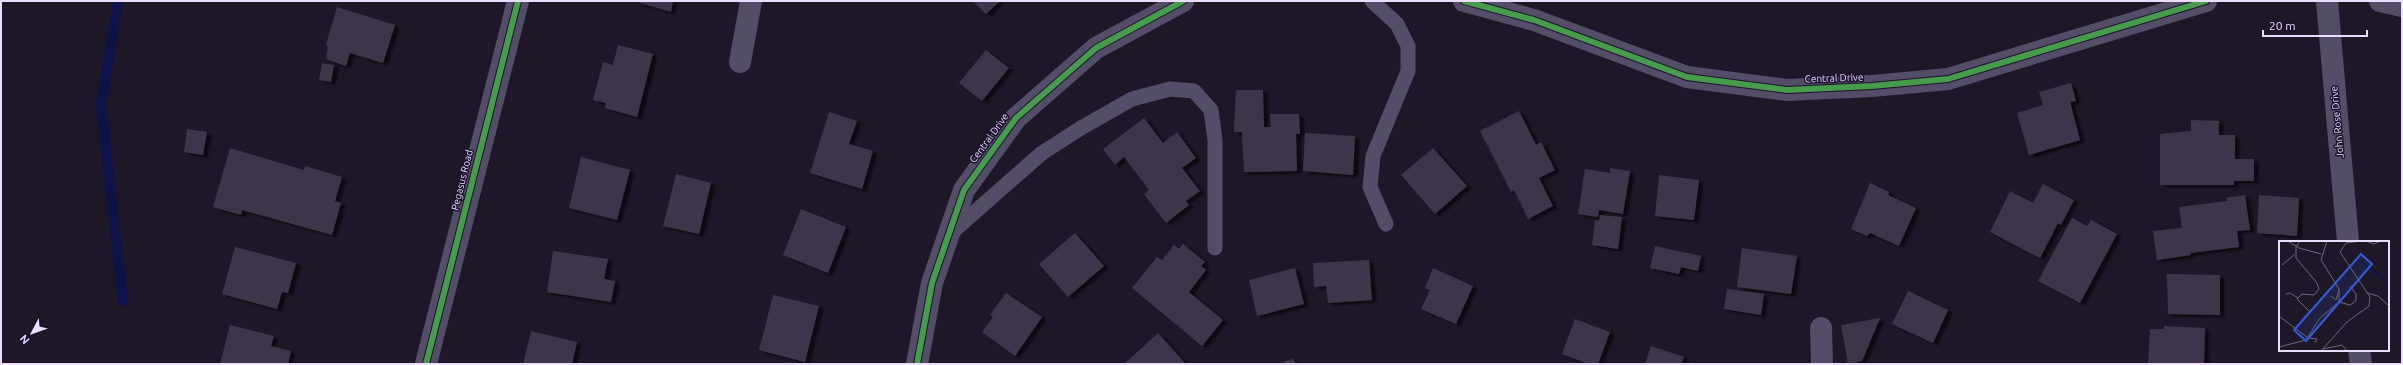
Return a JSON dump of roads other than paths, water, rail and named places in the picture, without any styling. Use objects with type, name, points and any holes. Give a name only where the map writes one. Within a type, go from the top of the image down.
[{"type":"street","name":"Pegasus Road","points":[[426,364],[518,1]]},
{"type":"street","points":[[740,62],[751,1]]},
{"type":"street","name":"Central Drive","points":[[916,364],[932,283],[964,190],[1016,118],[1096,48],[1184,1]]},
{"type":"street","name":"Central Drive","points":[[1464,1],[1534,20],[1687,77],[1787,90],[1872,86],[1948,79],[2206,1]]},
{"type":"street","name":"John Rose Drive","points":[[2327,1],[2348,241]]},
{"type":"street","points":[[2380,1],[2402,6]]},
{"type":"street","points":[[1822,328],[1822,364]]},
{"type":"street","points":[[2359,351],[2361,364]]},
{"type":"lane","points":[[1372,1],[1397,24],[1408,46],[1408,71],[1373,156],[1370,187],[1386,224]]},
{"type":"lane","points":[[948,236],[1042,153],[1132,99],[1170,89],[1194,91],[1211,110],[1216,140],[1215,248]]},
{"type":"waterway","points":[[118,1],[101,104],[123,301]]}]
